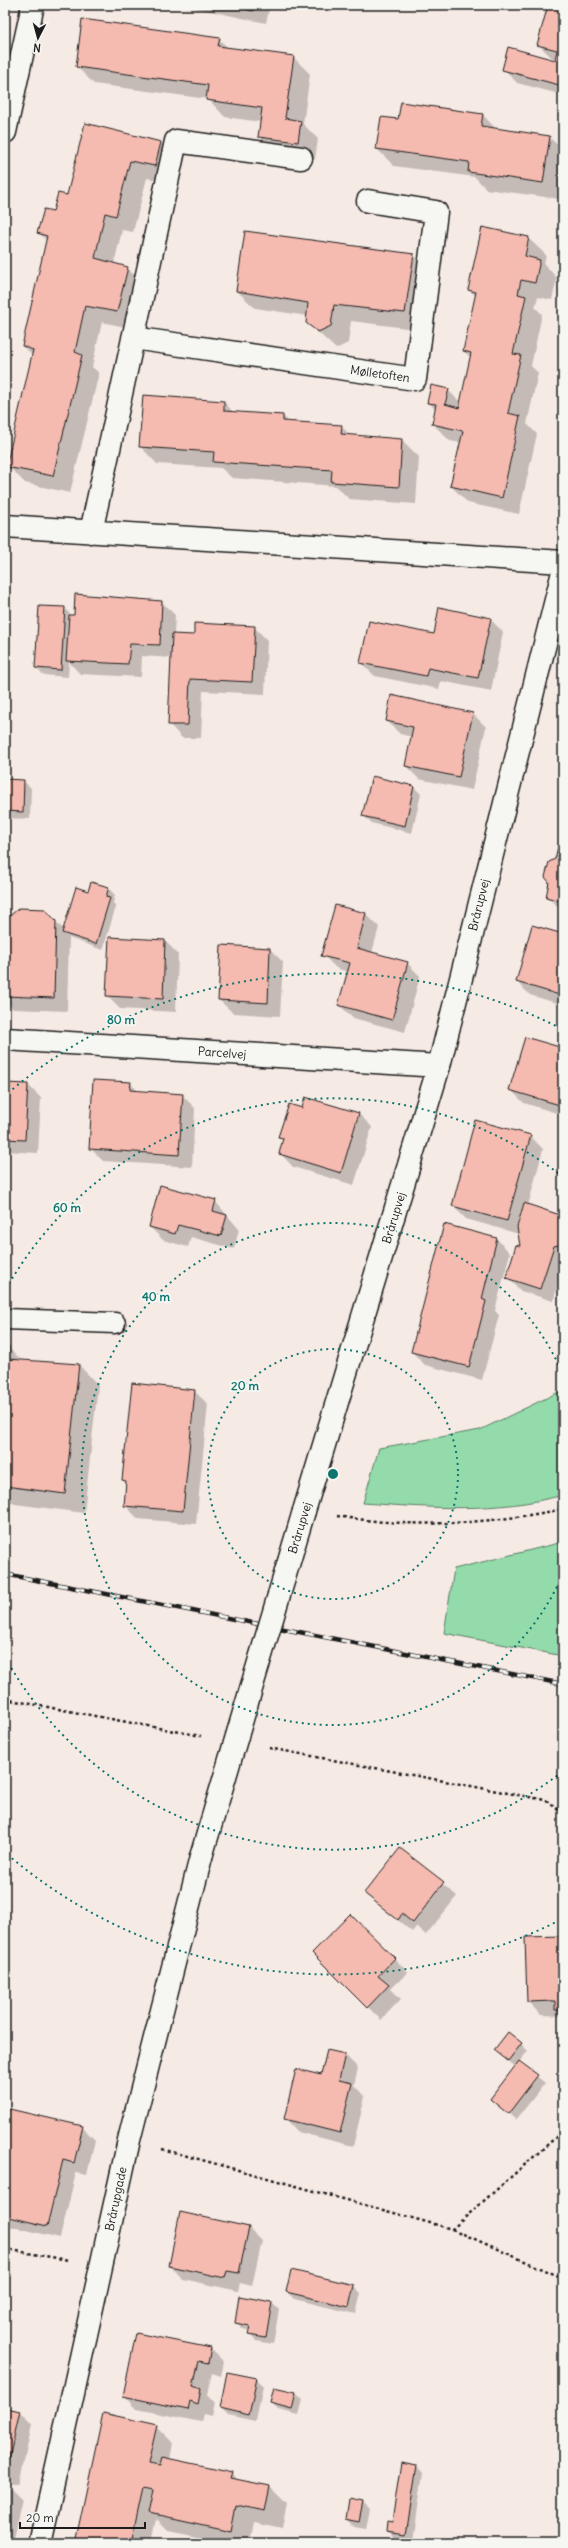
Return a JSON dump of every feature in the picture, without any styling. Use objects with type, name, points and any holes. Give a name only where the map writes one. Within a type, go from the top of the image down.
[{"type":"street","points":[[5,132],[33,5]]},
{"type":"street","points":[[91,532],[176,141],[301,158]]},
{"type":"street","name":"Mølletoften","points":[[133,338],[415,379],[436,212],[368,202]]},
{"type":"street","points":[[5,526],[563,562]]},
{"type":"street","name":"Brårupvej","points":[[201,1857],[439,1066],[563,572]]},
{"type":"street","name":"Parcelvej","points":[[5,1039],[439,1066]]},
{"type":"street","name":"Brårupgade","points":[[40,2543],[129,2140],[201,1857]]},
{"type":"lane","points":[[5,1320],[116,1323]]},
{"type":"path","points":[[304,1511],[357,1520],[445,1525],[513,1519],[563,1509]]},
{"type":"path","points":[[5,1699],[209,1737]]},
{"type":"path","points":[[263,1747],[545,1800],[563,1812]]},
{"type":"path","points":[[452,2229],[563,2131]]},
{"type":"path","points":[[129,2140],[452,2229],[563,2278]]},
{"type":"path","points":[[5,2249],[101,2266]]},
{"type":"green space","points":[[563,1390],[563,1495],[513,1505],[464,1508],[363,1503],[379,1448],[480,1430]]},
{"type":"green space","points":[[563,1542],[563,1656],[444,1633],[454,1569]]},
{"type":"building","points":[[227,5],[255,5],[253,11]]},
{"type":"building","points":[[548,5],[563,7],[563,86],[502,70],[508,47],[555,60],[557,50],[537,45]]},
{"type":"building","points":[[82,19],[220,38],[218,46],[294,56],[285,118],[301,121],[298,142],[258,137],[262,108],[206,100],[208,85],[76,67]]},
{"type":"building","points":[[401,102],[483,114],[481,126],[550,136],[543,183],[468,172],[469,162],[376,149],[381,117],[398,119]]},
{"type":"building","points":[[85,123],[161,142],[155,166],[130,161],[116,216],[105,213],[95,258],[128,267],[117,312],[85,306],[75,352],[82,355],[53,476],[6,467],[33,350],[22,346],[47,236],[37,233],[44,209],[53,211],[58,193],[67,195]]},
{"type":"building","points":[[482,227],[529,237],[525,256],[540,260],[535,283],[521,280],[518,294],[526,296],[513,354],[521,355],[508,413],[520,416],[502,498],[450,486],[463,431],[432,424],[436,404],[427,403],[431,385],[449,389],[445,404],[459,408],[471,353],[463,351],[476,292],[468,290]]},
{"type":"building","points":[[245,231],[414,254],[405,313],[334,305],[331,326],[318,332],[306,323],[308,303],[236,291]]},
{"type":"building","points":[[143,395],[224,401],[224,411],[283,415],[283,421],[342,425],[341,434],[402,439],[399,487],[331,482],[332,470],[213,462],[214,452],[139,447]]},
{"type":"building","points":[[75,594],[162,601],[160,645],[130,644],[128,664],[66,661],[69,615],[74,615]]},
{"type":"building","points":[[39,606],[65,607],[61,670],[35,668]]},
{"type":"building","points":[[439,607],[491,618],[478,678],[428,668],[426,676],[360,663],[369,621],[434,634]]},
{"type":"building","points":[[194,623],[255,626],[252,682],[190,679],[188,725],[168,725],[172,634],[194,635]]},
{"type":"building","points":[[391,695],[473,713],[459,777],[405,766],[413,727],[386,721]]},
{"type":"building","points":[[372,776],[414,786],[405,826],[362,816]]},
{"type":"building","points":[[5,779],[24,780],[23,812],[5,811]]},
{"type":"building","points":[[562,831],[563,902],[546,897],[549,882],[545,877],[549,862],[555,859]]},
{"type":"building","points":[[91,882],[109,887],[106,897],[110,898],[96,944],[62,933],[76,887],[88,891]]},
{"type":"building","points":[[335,905],[366,913],[357,948],[408,962],[392,1020],[338,1005],[350,963],[321,956]]},
{"type":"building","points":[[19,908],[45,909],[56,921],[54,998],[5,996],[5,920]]},
{"type":"building","points":[[532,925],[563,934],[563,996],[516,982]]},
{"type":"building","points":[[109,937],[165,940],[163,999],[106,996]]},
{"type":"building","points":[[221,945],[270,948],[268,1003],[218,1000]]},
{"type":"building","points":[[525,1037],[563,1048],[563,1106],[509,1090]]},
{"type":"building","points":[[93,1080],[131,1082],[130,1090],[183,1094],[179,1155],[89,1149]]},
{"type":"building","points":[[5,1083],[28,1084],[25,1140],[5,1139]]},
{"type":"building","points":[[305,1097],[359,1113],[341,1173],[279,1154],[283,1138],[278,1137],[289,1104],[302,1108]]},
{"type":"building","points":[[475,1120],[531,1135],[507,1221],[452,1206]]},
{"type":"building","points":[[160,1185],[216,1200],[213,1211],[227,1215],[221,1236],[178,1225],[175,1234],[149,1227]]},
{"type":"building","points":[[524,1203],[563,1216],[563,1244],[554,1246],[540,1289],[506,1278],[516,1245],[520,1246],[517,1227]]},
{"type":"building","points":[[444,1224],[497,1238],[482,1299],[486,1301],[469,1367],[411,1352]]},
{"type":"building","points":[[5,1346],[9,1346],[8,1359],[79,1364],[65,1494],[5,1486]]},
{"type":"building","points":[[132,1383],[195,1390],[183,1511],[124,1506],[126,1481],[122,1480]]},
{"type":"building","points":[[400,1848],[444,1882],[413,1923],[402,1914],[398,1920],[364,1893]]},
{"type":"building","points":[[350,1914],[395,1958],[378,1976],[389,1985],[367,2008],[312,1953]]},
{"type":"building","points":[[563,1936],[563,2010],[555,2010],[555,2001],[527,2002],[525,1937]]},
{"type":"building","points":[[508,2032],[522,2043],[508,2061],[494,2050]]},
{"type":"building","points":[[327,2050],[345,2054],[339,2080],[352,2083],[340,2133],[284,2119],[296,2069],[321,2075]]},
{"type":"building","points":[[519,2061],[538,2075],[508,2114],[490,2099]]},
{"type":"building","points":[[5,2108],[83,2126],[74,2163],[63,2160],[47,2226],[5,2216]]},
{"type":"building","points":[[180,2212],[249,2227],[239,2273],[227,2271],[225,2278],[169,2266]]},
{"type":"building","points":[[291,2270],[354,2285],[349,2307],[286,2292]]},
{"type":"building","points":[[239,2296],[272,2302],[266,2338],[248,2335],[250,2326],[235,2323]]},
{"type":"building","points":[[136,2333],[211,2348],[208,2363],[199,2361],[193,2386],[201,2389],[198,2404],[190,2401],[188,2410],[123,2396]]},
{"type":"building","points":[[227,2372],[257,2378],[249,2415],[220,2408]]},
{"type":"building","points":[[274,2387],[296,2392],[292,2409],[270,2403]]},
{"type":"building","points":[[5,2408],[20,2411],[6,2472],[5,2472]]},
{"type":"building","points":[[103,2413],[157,2425],[148,2464],[160,2466],[162,2457],[232,2472],[230,2478],[270,2486],[265,2511],[236,2505],[231,2531],[149,2513],[154,2490],[143,2488],[131,2543],[75,2543]]},
{"type":"building","points":[[401,2462],[417,2465],[406,2534],[386,2531],[387,2521],[392,2522]]},
{"type":"building","points":[[349,2499],[363,2502],[359,2522],[346,2519]]},
{"type":"railway","points":[[5,1574],[563,1684]]}]
